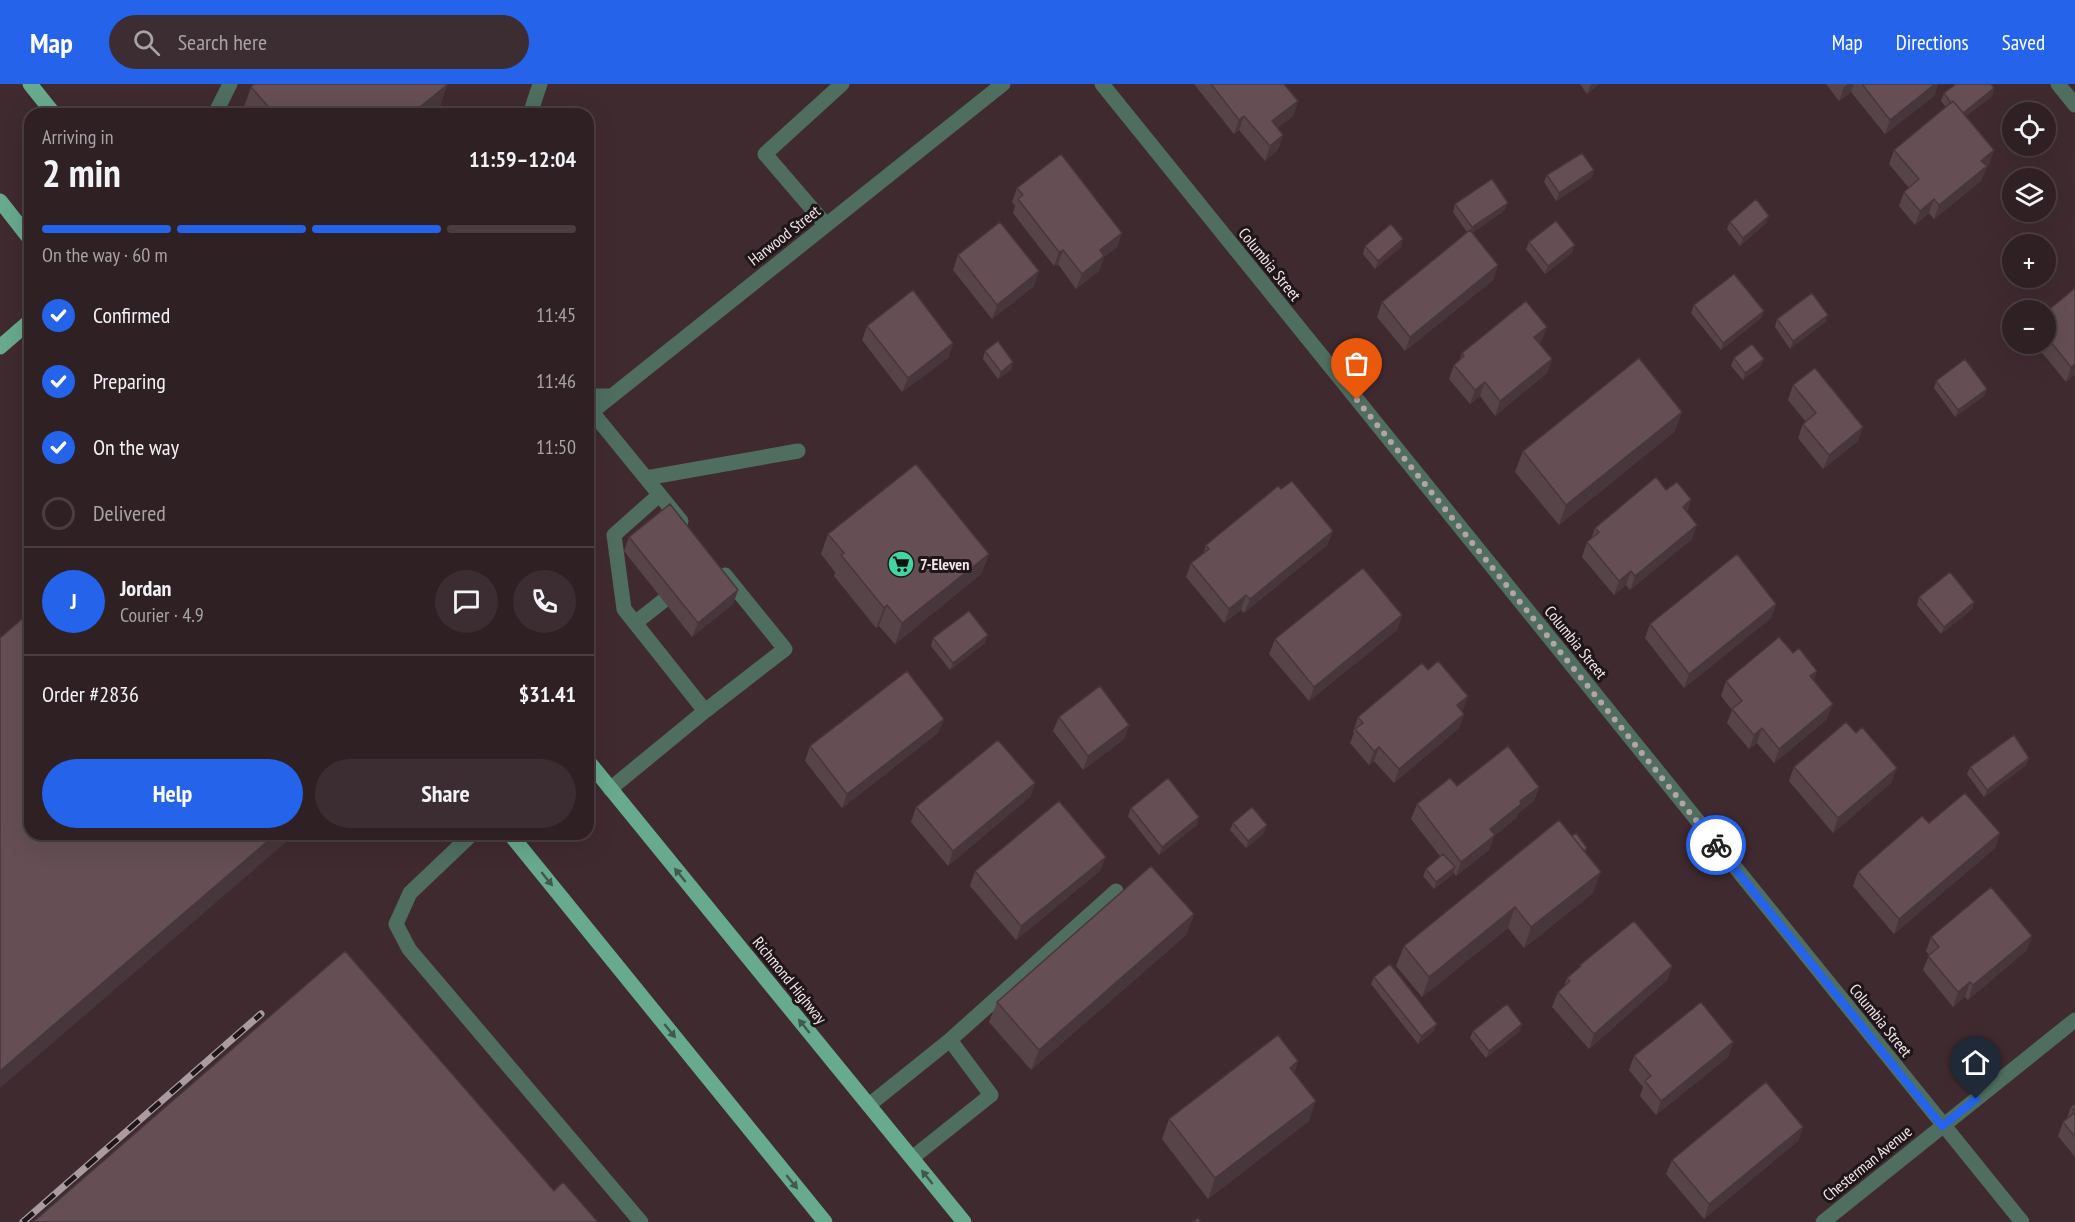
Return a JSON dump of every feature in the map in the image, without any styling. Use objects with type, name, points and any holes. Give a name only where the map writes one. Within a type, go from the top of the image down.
[{"type":"main road","points":[[30,84],[49,108]]},
{"type":"main road","points":[[0,201],[24,231]]},
{"type":"main road","points":[[0,347],[24,326]]},
{"type":"main road","name":"Richmond Highway","points":[[594,769],[964,1222]]},
{"type":"main road","points":[[515,840],[825,1222]]},
{"type":"street","points":[[218,108],[230,84]]},
{"type":"street","points":[[532,108],[540,84]]},
{"type":"street","points":[[826,225],[765,154],[842,84]]},
{"type":"street","name":"Columbia Street","points":[[1102,84],[1942,1126],[2022,1222]]},
{"type":"street","points":[[2058,84],[2075,105]]},
{"type":"street","name":"Harwood Street","points":[[594,411],[997,86]]},
{"type":"street","points":[[594,396],[612,396]]},
{"type":"street","points":[[594,419],[693,536]]},
{"type":"street","points":[[646,478],[798,451]]},
{"type":"street","points":[[659,495],[614,535],[624,609],[705,711]]},
{"type":"street","points":[[610,789],[785,649],[713,560]]},
{"type":"street","points":[[635,623],[663,601]]},
{"type":"street","points":[[466,840],[410,893],[396,924],[409,949],[641,1222]]},
{"type":"street","points":[[869,1105],[950,1040],[1116,891]]},
{"type":"street","name":"Chesterman Avenue","points":[[1823,1222],[2075,1020]]},
{"type":"street","points":[[912,1158],[992,1095],[950,1040]]},
{"type":"building","points":[[254,84],[447,85],[418,108],[269,108],[251,87]]},
{"type":"building","points":[[1211,84],[1284,84],[1298,101],[1272,121],[1283,135],[1270,146],[1244,116],[1239,120]]},
{"type":"building","points":[[1862,84],[1935,84],[1890,120]]},
{"type":"building","points":[[1956,84],[1991,84],[1994,88],[1963,113],[1953,101],[1951,103],[1944,93]]},
{"type":"building","points":[[1953,101],[1994,150],[1981,161],[1987,166],[1939,205],[1934,199],[1920,211],[1904,192],[1919,179],[1894,150]]},
{"type":"building","points":[[1582,153],[1594,170],[1559,193],[1547,175]]},
{"type":"building","points":[[1061,154],[1122,233],[1100,250],[1104,256],[1082,274],[1063,250],[1059,252],[1018,199],[1023,195],[1017,188]]},
{"type":"building","points":[[1492,179],[1508,203],[1472,227],[1455,204]]},
{"type":"building","points":[[1756,199],[1769,216],[1743,238],[1730,222]]},
{"type":"building","points":[[1556,221],[1575,245],[1548,266],[1529,242]]},
{"type":"building","points":[[1000,222],[1039,271],[997,305],[958,255]]},
{"type":"building","points":[[1391,224],[1403,239],[1378,261],[1365,246]]},
{"type":"building","points":[[1470,230],[1498,265],[1410,337],[1382,302]]},
{"type":"building","points":[[1734,274],[1764,311],[1723,343],[1694,305]]},
{"type":"building","points":[[2075,288],[2075,364],[2071,367],[2056,348],[2056,304]]},
{"type":"building","points":[[913,290],[953,343],[908,378],[867,326]]},
{"type":"building","points":[[1812,293],[1828,315],[1793,341],[1777,319]]},
{"type":"building","points":[[1526,301],[1547,327],[1534,337],[1552,359],[1500,401],[1485,382],[1475,390],[1454,365],[1464,356],[1462,353]]},
{"type":"building","points":[[998,341],[1013,362],[1001,372],[985,351]]},
{"type":"building","points":[[1752,344],[1764,359],[1745,373],[1734,358]]},
{"type":"building","points":[[1639,358],[1682,412],[1566,505],[1523,451]]},
{"type":"building","points":[[1965,359],[1987,389],[1958,410],[1936,381]]},
{"type":"building","points":[[1815,368],[1863,427],[1829,455],[1803,424],[1816,413],[1793,385]]},
{"type":"building","name":"7-Eleven","points":[[916,464],[989,554],[902,623],[887,605],[884,608],[841,555],[844,553],[828,534]]},
{"type":"building","points":[[1656,477],[1666,490],[1677,482],[1691,499],[1683,507],[1697,525],[1635,576],[1631,571],[1619,581],[1587,542],[1599,532],[1595,528]]},
{"type":"building","points":[[1292,481],[1333,531],[1250,599],[1246,595],[1229,609],[1191,563],[1209,549],[1206,545],[1278,486],[1281,489]]},
{"type":"building","points":[[670,504],[738,590],[698,623],[629,537]]},
{"type":"building","points":[[1737,554],[1776,604],[1689,674],[1650,624]]},
{"type":"building","points":[[1363,568],[1402,615],[1314,687],[1275,639]]},
{"type":"building","points":[[1950,572],[1974,602],[1944,627],[1919,597]]},
{"type":"building","points":[[969,611],[988,635],[953,663],[933,638]]},
{"type":"building","points":[[24,617],[24,840],[269,840],[0,1071],[0,638]]},
{"type":"building","points":[[1779,637],[1793,653],[1799,648],[1817,671],[1810,676],[1833,704],[1779,749],[1762,728],[1754,735],[1732,709],[1742,701],[1726,681]]},
{"type":"building","points":[[1438,661],[1468,696],[1457,705],[1464,714],[1399,769],[1379,747],[1374,751],[1355,729],[1363,723],[1358,717],[1422,663],[1428,670]]},
{"type":"building","points":[[907,671],[944,719],[847,794],[810,746]]},
{"type":"building","points":[[1100,686],[1129,725],[1088,756],[1059,717]]},
{"type":"building","points":[[1846,722],[1856,733],[1862,727],[1897,768],[1838,818],[1794,767]]},
{"type":"building","points":[[2014,735],[2029,758],[1987,790],[1970,767]]},
{"type":"building","points":[[998,740],[1035,783],[953,851],[916,807]]},
{"type":"building","points":[[1508,746],[1539,787],[1490,829],[1495,835],[1461,862],[1417,804],[1450,778],[1457,786]]},
{"type":"building","points":[[1168,778],[1199,817],[1162,847],[1131,808]]},
{"type":"building","points":[[1965,793],[2000,833],[1899,919],[1858,872],[1922,816],[1929,823]]},
{"type":"building","points":[[1059,801],[1106,857],[1021,926],[975,871]]},
{"type":"building","points":[[1252,807],[1267,825],[1248,841],[1233,823]]},
{"type":"building","points":[[1559,820],[1601,872],[1531,927],[1515,907],[1429,977],[1404,946]]},
{"type":"building","points":[[1576,833],[1587,848],[1584,851],[1572,836]]},
{"type":"building","points":[[1443,854],[1455,867],[1436,882],[1426,869]]},
{"type":"building","points":[[1151,866],[1194,914],[1039,1050],[997,1002]]},
{"type":"building","points":[[1991,887],[2032,936],[1973,985],[1970,982],[1958,992],[1928,956],[1939,947],[1931,937]]},
{"type":"building","points":[[1634,921],[1672,966],[1594,1034],[1558,992],[1570,981],[1567,978],[1580,965]]},
{"type":"building","points":[[345,951],[554,1191],[563,1182],[598,1222],[33,1222]]},
{"type":"building","points":[[1390,964],[1437,1024],[1421,1036],[1374,977]]},
{"type":"building","points":[[1701,1002],[1733,1042],[1661,1101],[1645,1081],[1651,1076],[1634,1056]]},
{"type":"building","points":[[1507,1004],[1522,1024],[1489,1051],[1473,1031]]},
{"type":"building","points":[[1278,1035],[1298,1061],[1290,1068],[1316,1101],[1215,1178],[1169,1119]]},
{"type":"building","points":[[1766,1082],[1803,1127],[1709,1204],[1672,1160]]},
{"type":"building","points":[[2075,1112],[2075,1137],[2063,1122]]},
{"type":"railway","points":[[23,1222],[261,1014]]},
{"type":"way so far","points":[[1357,400],[1716,845]]},
{"type":"place","name":"7-Eleven","points":[[901,564]]},
{"type":"route","points":[[1716,845],[1942,1126],[1976,1099]]}]
